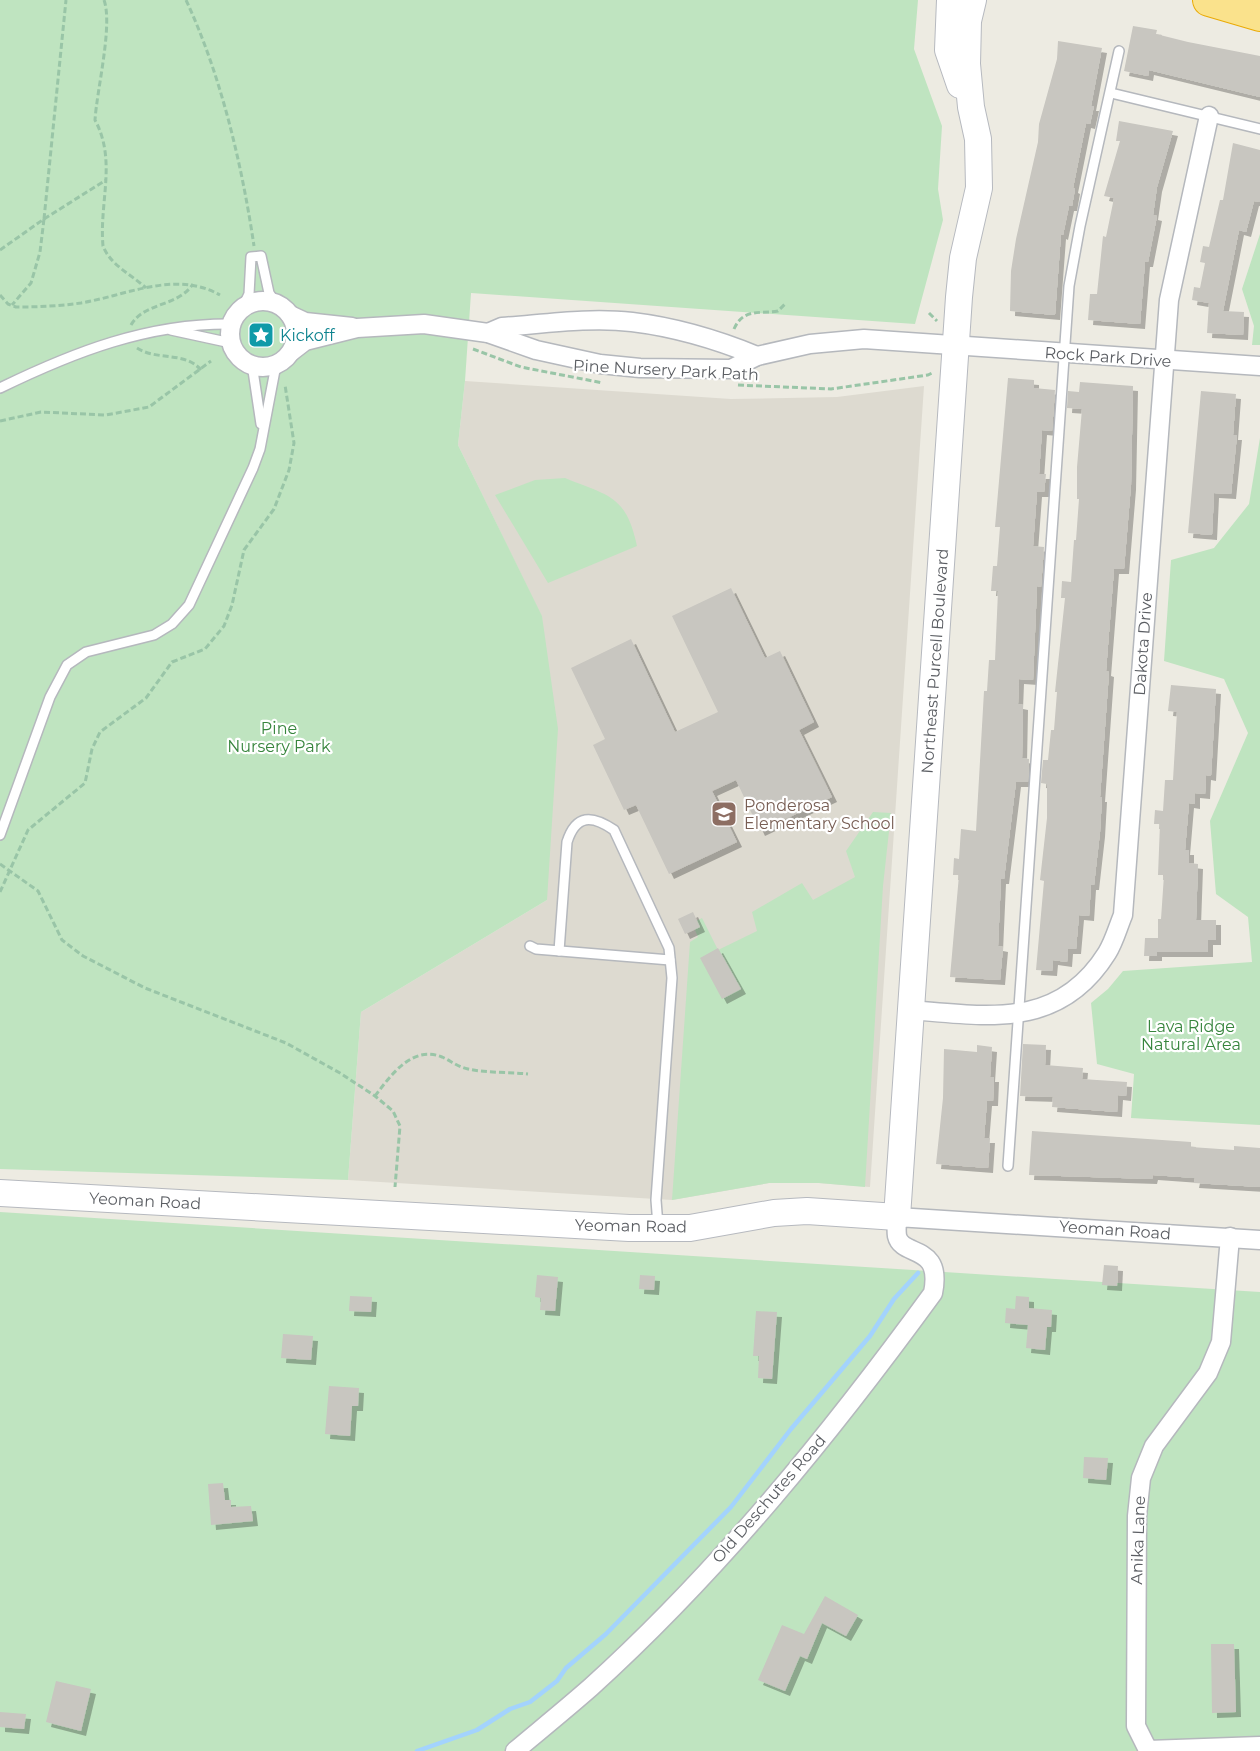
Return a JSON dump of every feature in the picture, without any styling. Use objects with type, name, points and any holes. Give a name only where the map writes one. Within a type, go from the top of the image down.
[{"type":"highway","points":[[1209,0],[1260,15]]},
{"type":"street","name":"Northeast Purcell Boulevard","points":[[950,0],[948,50],[952,66],[971,107]]},
{"type":"street","name":"Northeast Purcell Boulevard","points":[[897,1217],[963,258],[979,188],[978,139],[971,107],[967,43],[973,0]]},
{"type":"street","name":"Dakota Drive","points":[[910,1010],[994,1017],[1016,1015],[1046,1006],[1085,982],[1107,953],[1123,915],[1169,300],[1209,117]]},
{"type":"street","points":[[283,310],[296,333],[292,351],[280,372],[242,360],[231,343],[237,317],[258,302],[283,310],[305,322],[357,328],[424,324],[488,333],[502,327],[595,321],[631,322],[711,340],[757,356]]},
{"type":"street","points":[[292,351],[305,341],[357,328]]},
{"type":"street","name":"Rock Park Drive","points":[[488,333],[570,359],[640,368],[732,369],[757,356],[810,344],[864,339],[1260,366]]},
{"type":"street","name":"Yeoman Road","points":[[0,1193],[658,1228],[690,1228],[774,1213],[807,1211],[1260,1240]]},
{"type":"street","name":"Old Deschutes Road","points":[[514,1751],[591,1687],[672,1608],[732,1543],[834,1425],[933,1293],[936,1278],[933,1265],[920,1251],[902,1244],[897,1237],[897,1217]]},
{"type":"street","name":"Anika Lane","points":[[1230,1237],[1221,1342],[1208,1373],[1154,1446],[1141,1478],[1137,1516],[1136,1726],[1148,1750],[1260,1746]]},
{"type":"lane","points":[[1008,1167],[1016,1015],[1069,286],[1119,51]]},
{"type":"lane","points":[[1110,93],[1260,129]]},
{"type":"lane","points":[[0,388],[86,348],[122,338],[237,317],[249,294],[251,257],[261,256],[269,293],[283,310]]},
{"type":"lane","points":[[171,330],[231,343]]},
{"type":"lane","points":[[252,364],[262,427]]},
{"type":"lane","points":[[0,835],[56,681],[67,664],[86,652],[154,635],[172,624],[189,605],[253,468],[260,448],[262,427],[280,372]]},
{"type":"lane","points":[[559,951],[567,843],[571,828],[583,820],[599,820],[614,830],[669,948],[672,978],[656,1200],[658,1228]]},
{"type":"lane","points":[[530,946],[536,950],[670,960]]},
{"type":"path","points":[[12,305],[31,283],[40,252],[66,0]]},
{"type":"path","points":[[104,0],[106,7],[105,37],[94,120],[104,145],[107,180],[103,246],[107,256],[117,266],[146,288]]},
{"type":"path","points":[[186,0],[206,45],[246,193],[256,257]]},
{"type":"path","points":[[0,250],[44,219],[107,180]]},
{"type":"path","points":[[0,295],[12,305],[37,307],[80,303],[146,288],[193,284],[220,295]]},
{"type":"path","points":[[733,338],[737,323],[744,315],[754,312],[778,311],[784,304]]},
{"type":"path","points":[[929,313],[941,325]]},
{"type":"path","name":"Pine Nursery Park Path","points":[[472,348],[521,367],[603,383]]},
{"type":"path","points":[[0,421],[41,412],[106,415],[149,407],[211,361]]},
{"type":"path","name":"Pine Nursery Park Path","points":[[732,385],[831,389],[928,375],[937,370]]},
{"type":"path","points":[[0,892],[23,838],[35,823],[65,802],[85,783],[92,749],[100,732],[146,698],[172,662],[205,649],[224,626],[232,605],[244,550],[273,509],[289,470],[294,442],[280,372]]},
{"type":"path","points":[[0,864],[38,891],[62,940],[83,956],[145,988],[286,1043],[332,1067],[375,1096],[393,1111],[400,1126],[395,1186]]},
{"type":"path","points":[[375,1096],[400,1067],[412,1057],[422,1054],[442,1057],[468,1069],[528,1074]]},
{"type":"shaded area","name":"Ponderosa Elementary School","points":[[465,381],[731,399],[837,397],[924,386],[870,1187],[819,1183],[769,1183],[672,1200],[348,1180],[361,1012],[547,900],[542,617],[458,445]]},
{"type":"green space","name":"Pine Nursery Park","points":[[0,0],[918,0],[914,49],[942,126],[938,189],[943,220],[915,324],[471,293],[458,445],[542,616],[558,729],[547,900],[361,1012],[348,1180],[0,1169]]},
{"type":"green space","points":[[1260,234],[1260,345],[1252,345],[1254,326],[1242,289]]},
{"type":"green space","name":"Lava Ridge Natural Area","points":[[1260,438],[1260,1125],[1131,1118],[1134,1074],[1097,1064],[1091,1003],[1108,989],[1123,971],[1252,962],[1248,917],[1216,894],[1210,821],[1248,733],[1224,679],[1164,661],[1171,560],[1214,548],[1249,504]]},
{"type":"green space","points":[[565,478],[604,494],[621,507],[633,529],[637,546],[548,583],[495,495],[535,480]]},
{"type":"green space","points":[[873,812],[891,813],[883,886],[865,1187],[819,1183],[769,1183],[672,1200],[690,942],[698,937],[692,923],[702,918],[718,950],[757,931],[752,912],[802,883],[813,900],[855,877],[846,851]]},
{"type":"green space","points":[[0,1212],[1260,1292],[1260,1751],[0,1751]]},
{"type":"building","points":[[1133,26],[1157,30],[1156,34],[1188,42],[1260,56],[1260,97],[1149,70],[1148,76],[1124,71]]},
{"type":"building","points":[[1058,41],[1102,48],[1091,106],[1094,106],[1090,124],[1086,123],[1073,188],[1075,189],[1072,206],[1069,206],[1063,235],[1061,234],[1055,315],[1010,311],[1011,271],[1016,239],[1038,142],[1039,124],[1057,59]]},
{"type":"building","points":[[1119,121],[1173,131],[1157,187],[1153,215],[1157,216],[1148,262],[1145,262],[1140,324],[1088,320],[1090,294],[1097,294],[1103,236],[1106,237],[1114,198],[1104,196],[1120,141],[1116,141]]},
{"type":"building","points":[[1233,143],[1260,150],[1260,202],[1254,201],[1246,232],[1239,230],[1223,311],[1244,312],[1243,335],[1207,333],[1209,303],[1192,300],[1194,287],[1200,288],[1205,263],[1200,262],[1203,246],[1209,247],[1220,200],[1223,200]]},
{"type":"building","points":[[1008,378],[1034,380],[1034,388],[1055,390],[1052,431],[1042,430],[1039,474],[1046,474],[1044,492],[1037,492],[1033,546],[1044,547],[1041,587],[1037,586],[1033,680],[1019,679],[1018,704],[1023,705],[1022,758],[1029,759],[1028,782],[1016,782],[1004,879],[1001,879],[998,946],[1003,947],[1000,980],[950,977],[959,875],[953,875],[954,858],[959,859],[961,829],[976,831],[984,691],[987,691],[989,660],[995,660],[998,591],[991,591],[993,566],[997,566],[1000,527],[995,527]]},
{"type":"building","points":[[1080,382],[1133,386],[1131,485],[1124,569],[1114,569],[1106,671],[1109,672],[1100,797],[1102,797],[1100,832],[1094,885],[1091,885],[1089,916],[1079,915],[1076,949],[1068,949],[1067,962],[1053,960],[1052,971],[1036,970],[1044,881],[1040,880],[1047,818],[1047,784],[1041,783],[1043,760],[1048,760],[1051,730],[1054,730],[1057,692],[1055,692],[1065,598],[1061,598],[1062,581],[1071,582],[1074,540],[1076,540],[1079,499],[1077,499],[1077,467],[1082,409],[1067,408],[1068,391],[1079,392]]},
{"type":"building","points":[[1201,391],[1236,394],[1233,435],[1237,435],[1231,494],[1214,493],[1212,535],[1188,533]]},
{"type":"building","points":[[731,588],[765,658],[780,651],[814,722],[799,730],[832,797],[760,831],[736,780],[712,791],[737,842],[669,874],[636,805],[624,810],[593,745],[605,739],[571,668],[631,639],[675,732],[718,712],[672,616]]},
{"type":"building","points":[[1171,685],[1216,689],[1211,776],[1206,775],[1205,794],[1195,793],[1195,804],[1189,803],[1185,850],[1189,850],[1189,863],[1198,864],[1196,920],[1216,920],[1216,940],[1208,940],[1208,952],[1157,952],[1157,956],[1144,956],[1145,938],[1158,938],[1158,919],[1161,919],[1164,875],[1158,875],[1160,824],[1154,824],[1155,810],[1163,811],[1165,780],[1173,780],[1177,712],[1168,711]]},
{"type":"building","points":[[693,912],[700,927],[685,934],[678,919]]},
{"type":"building","points":[[718,948],[741,989],[722,999],[700,958]]},
{"type":"building","points":[[1023,1044],[1046,1045],[1045,1065],[1083,1068],[1082,1079],[1127,1082],[1126,1096],[1118,1095],[1117,1112],[1052,1107],[1053,1097],[1020,1096]]},
{"type":"building","points":[[977,1045],[992,1047],[990,1077],[994,1077],[993,1101],[987,1101],[984,1138],[990,1138],[988,1168],[936,1164],[943,1098],[944,1049],[977,1052]]},
{"type":"building","points":[[1032,1131],[1191,1142],[1191,1147],[1234,1150],[1234,1146],[1260,1148],[1260,1187],[1194,1183],[1195,1178],[1153,1175],[1152,1179],[1029,1175]]},
{"type":"building","points":[[1104,1265],[1118,1266],[1117,1286],[1102,1285]]},
{"type":"building","points":[[537,1275],[558,1277],[555,1311],[540,1310],[541,1298],[535,1297]]},
{"type":"building","points":[[640,1275],[655,1276],[654,1290],[639,1289]]},
{"type":"building","points":[[350,1296],[372,1297],[371,1312],[349,1311]]},
{"type":"building","points":[[1016,1296],[1029,1297],[1029,1308],[1052,1310],[1051,1327],[1047,1327],[1045,1350],[1026,1348],[1028,1325],[1005,1323],[1006,1308],[1015,1309]]},
{"type":"building","points":[[756,1311],[777,1312],[772,1379],[758,1378],[759,1356],[753,1356]]},
{"type":"building","points":[[283,1334],[313,1336],[311,1360],[281,1358]]},
{"type":"building","points":[[329,1386],[359,1388],[358,1406],[352,1406],[350,1436],[325,1434]]},
{"type":"building","points":[[1084,1457],[1108,1458],[1106,1480],[1083,1478]]},
{"type":"building","points":[[223,1483],[225,1500],[231,1500],[231,1507],[251,1506],[253,1521],[211,1525],[208,1484]]},
{"type":"building","points":[[825,1596],[858,1615],[846,1636],[822,1623],[807,1659],[800,1656],[785,1691],[758,1680],[782,1625],[804,1634]]},
{"type":"building","points":[[1211,1644],[1234,1644],[1236,1712],[1212,1713]]},
{"type":"building","points":[[56,1681],[91,1689],[81,1731],[46,1722]]},
{"type":"building","points":[[0,1712],[26,1714],[24,1729],[0,1727]]},
{"type":"waterway","points":[[417,1751],[477,1730],[510,1709],[530,1702],[557,1681],[566,1668],[606,1634],[731,1507],[791,1429],[870,1336],[894,1299],[918,1273]]},
{"type":"place","name":"Kickoff","points":[[261,335]]},
{"type":"place","name":"Ponderosa Elementary School","points":[[724,814]]}]
